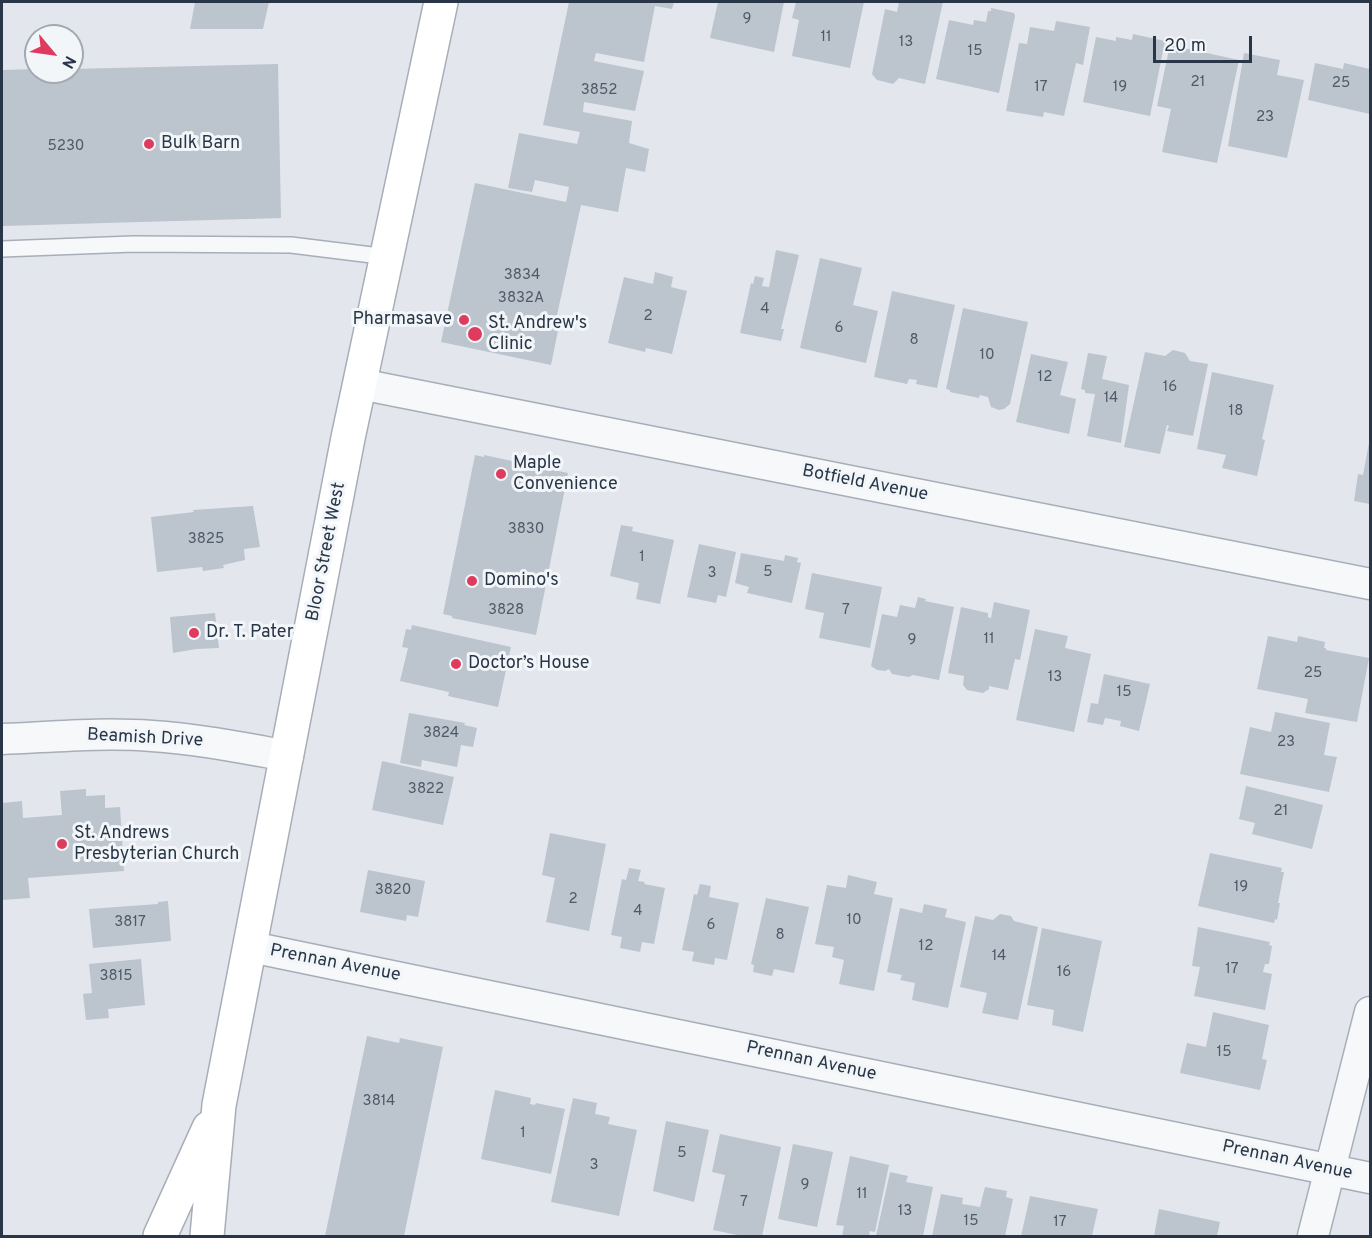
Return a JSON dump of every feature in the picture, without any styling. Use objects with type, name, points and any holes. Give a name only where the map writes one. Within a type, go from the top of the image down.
[{"type":"main road","name":"Bloor Street West","points":[[207,1236],[219,1105],[360,384],[441,2]]},
{"type":"main road","name":"Bloor Street West","points":[[160,1236],[219,1105]]},
{"type":"street","name":"Botfield Avenue","points":[[360,384],[1371,584]]},
{"type":"street","name":"Beamish Drive","points":[[2,739],[94,734],[150,735],[288,756]]},
{"type":"street","name":"Prennan Avenue","points":[[251,947],[1371,1178]]},
{"type":"street","points":[[1313,1236],[1371,1011]]},
{"type":"lane","points":[[2,249],[133,244],[291,245],[388,257]]},
{"type":"building","points":[[195,2],[269,2],[263,29],[190,29]]},
{"type":"building","points":[[569,2],[674,2],[672,9],[655,6],[644,62],[596,53],[594,61],[644,71],[635,111],[584,102],[583,112],[632,121],[629,143],[649,149],[645,172],[626,168],[618,212],[581,205],[557,315],[561,316],[551,365],[441,342],[475,183],[566,202],[569,187],[535,180],[532,192],[508,188],[519,133],[577,144],[580,132],[543,125]]},
{"type":"building","points":[[718,2],[784,2],[774,52],[710,38]]},
{"type":"building","points":[[796,2],[864,2],[850,68],[792,56],[799,20],[792,18]]},
{"type":"building","points":[[899,2],[943,2],[925,84],[899,78],[893,84],[877,80],[872,74],[885,9],[897,12]]},
{"type":"building","points":[[991,8],[1014,13],[1015,16],[999,93],[936,79],[949,20],[973,25],[974,20],[986,22],[988,11],[991,11]]},
{"type":"building","points":[[1056,21],[1090,27],[1083,65],[1076,63],[1064,116],[1044,112],[1043,117],[1006,111],[1019,43],[1027,44],[1030,27],[1054,31]]},
{"type":"building","points":[[1133,34],[1165,41],[1150,116],[1083,102],[1096,37],[1116,41],[1116,37],[1132,40]]},
{"type":"building","points":[[1170,45],[1239,60],[1217,163],[1162,152],[1171,109],[1157,106]]},
{"type":"building","points":[[1244,53],[1280,60],[1277,75],[1304,80],[1287,158],[1228,146]]},
{"type":"building","points":[[1315,63],[1343,69],[1344,63],[1370,69],[1370,114],[1308,100]]},
{"type":"building","points":[[278,64],[281,218],[2,226],[2,70],[24,69],[24,84],[84,84],[84,69]]},
{"type":"building","points":[[776,250],[799,255],[781,329],[784,329],[781,341],[740,333],[751,283],[753,284],[755,276],[764,278],[762,286],[769,287]]},
{"type":"building","points":[[820,258],[862,268],[853,305],[878,311],[866,363],[800,348]]},
{"type":"building","points":[[655,272],[673,277],[671,287],[687,291],[672,354],[646,348],[645,352],[608,343],[624,277],[653,284]]},
{"type":"building","points":[[892,291],[955,305],[937,388],[916,384],[917,380],[909,379],[907,384],[874,377]]},
{"type":"building","points":[[963,308],[1028,322],[1010,404],[1004,409],[991,407],[988,397],[980,395],[979,398],[950,392],[946,389]]},
{"type":"building","points":[[1173,350],[1185,353],[1190,361],[1208,364],[1193,436],[1167,431],[1169,426],[1167,425],[1160,454],[1124,447],[1145,352],[1165,356]]},
{"type":"building","points":[[1088,353],[1107,356],[1102,379],[1129,385],[1121,443],[1087,436],[1095,394],[1085,393],[1085,390],[1081,389]]},
{"type":"building","points":[[1031,354],[1068,362],[1060,395],[1076,399],[1069,434],[1016,422]]},
{"type":"building","points":[[1212,372],[1274,385],[1262,439],[1265,440],[1257,476],[1222,468],[1226,455],[1197,449]]},
{"type":"building","points":[[1369,443],[1370,504],[1354,501],[1358,474],[1363,475]]},
{"type":"building","points":[[475,455],[568,473],[536,635],[452,618],[452,616],[443,614]]},
{"type":"building","points":[[253,506],[260,547],[244,549],[245,560],[223,565],[224,568],[203,571],[202,567],[157,572],[151,517],[194,512],[193,510]]},
{"type":"building","points":[[621,525],[633,527],[632,531],[674,540],[660,604],[636,599],[639,583],[610,576]]},
{"type":"building","points":[[699,544],[736,552],[726,597],[718,595],[716,603],[687,597]]},
{"type":"building","points":[[741,553],[784,561],[785,555],[798,558],[797,562],[801,563],[792,603],[747,593],[749,587],[735,583]]},
{"type":"building","points":[[812,573],[882,587],[870,648],[819,638],[824,613],[805,609]]},
{"type":"building","points":[[918,597],[926,599],[925,601],[954,607],[939,680],[892,674],[889,669],[877,670],[871,666],[882,614],[897,617],[900,605],[915,608]]},
{"type":"building","points":[[994,602],[1030,610],[1020,660],[1015,659],[1008,690],[989,686],[989,689],[983,693],[967,690],[963,685],[964,676],[948,673],[961,607],[988,613],[988,617],[991,618]]},
{"type":"building","name":"Dr. T. Pater","points":[[215,613],[219,648],[173,653],[170,617]]},
{"type":"building","name":"Doctor’s House","points":[[412,625],[511,647],[498,707],[448,696],[449,692],[400,681],[408,648],[402,647],[406,629],[411,630]]},
{"type":"building","points":[[1035,629],[1068,636],[1065,648],[1091,654],[1074,732],[1016,720]]},
{"type":"building","points":[[1268,636],[1297,642],[1298,636],[1325,642],[1326,650],[1369,658],[1357,722],[1305,713],[1308,699],[1257,689]]},
{"type":"building","points":[[1104,674],[1150,684],[1139,731],[1120,726],[1121,721],[1105,718],[1103,725],[1087,722],[1091,703],[1098,704]]},
{"type":"building","points":[[1275,712],[1330,723],[1324,755],[1337,757],[1329,792],[1240,774],[1250,727],[1271,732]]},
{"type":"building","points":[[409,713],[465,723],[464,725],[477,728],[473,747],[461,745],[457,767],[422,760],[421,767],[400,763]]},
{"type":"building","points":[[382,761],[454,777],[443,825],[372,810]]},
{"type":"building","points":[[1246,786],[1323,805],[1312,849],[1252,834],[1255,823],[1239,819]]},
{"type":"building","name":"St. Andrews Presbyterian Church","points":[[86,789],[86,796],[105,795],[105,808],[120,807],[124,871],[28,878],[30,898],[2,900],[2,803],[22,801],[23,818],[62,815],[60,791]]},
{"type":"building","points":[[550,833],[606,844],[589,931],[546,922],[555,878],[542,875]]},
{"type":"building","points":[[1210,853],[1282,868],[1281,872],[1284,872],[1278,903],[1280,903],[1277,920],[1275,919],[1274,923],[1198,906]]},
{"type":"building","points":[[629,868],[641,870],[638,881],[665,888],[654,944],[642,942],[640,952],[620,948],[622,937],[611,935],[622,879],[626,880]]},
{"type":"building","points":[[368,870],[425,881],[418,917],[407,915],[406,921],[360,912]]},
{"type":"building","points":[[848,875],[877,882],[874,894],[893,898],[874,991],[839,984],[844,960],[832,957],[834,947],[815,944],[827,885],[846,888]]},
{"type":"building","points":[[700,884],[711,886],[709,897],[739,903],[727,960],[715,958],[714,965],[692,961],[694,952],[682,950],[694,894],[697,895]]},
{"type":"building","points":[[766,898],[809,907],[794,973],[774,969],[772,976],[753,972],[754,965],[751,964]]},
{"type":"building","points":[[168,901],[171,941],[93,948],[89,909],[158,904],[158,902]]},
{"type":"building","points":[[924,904],[947,909],[945,917],[966,922],[948,1008],[912,1000],[915,983],[900,980],[902,975],[887,972],[900,908],[922,913]]},
{"type":"building","points":[[1000,914],[1011,916],[1014,921],[1038,927],[1018,1020],[982,1013],[987,993],[960,987],[975,916],[993,920]]},
{"type":"building","points":[[1198,927],[1270,942],[1269,945],[1272,946],[1269,964],[1265,964],[1263,972],[1272,974],[1265,1010],[1194,996],[1200,967],[1192,966]]},
{"type":"building","points":[[1042,928],[1102,941],[1083,1032],[1052,1025],[1054,1010],[1027,1005]]},
{"type":"building","points":[[141,959],[145,1005],[108,1009],[109,1018],[86,1020],[83,994],[92,993],[89,964]]},
{"type":"building","points":[[1213,1012],[1269,1025],[1262,1059],[1267,1060],[1260,1090],[1180,1073],[1187,1043],[1206,1047]]},
{"type":"building","points":[[367,1036],[399,1043],[400,1038],[443,1047],[404,1236],[325,1236]]},
{"type":"building","points":[[495,1090],[531,1098],[530,1104],[535,1105],[536,1103],[565,1109],[551,1174],[481,1159]]},
{"type":"building","points":[[573,1098],[597,1103],[595,1114],[610,1117],[608,1124],[637,1130],[619,1216],[551,1202]]},
{"type":"building","points":[[666,1121],[709,1130],[694,1202],[653,1191]]},
{"type":"building","points":[[720,1134],[781,1147],[762,1236],[742,1236],[713,1230],[725,1175],[712,1172]]},
{"type":"building","points":[[793,1144],[833,1152],[817,1227],[778,1219]]},
{"type":"building","points":[[850,1156],[889,1165],[875,1232],[870,1231],[869,1236],[842,1236],[844,1226],[836,1225]]},
{"type":"building","points":[[890,1172],[908,1176],[906,1182],[933,1187],[923,1236],[876,1236]]},
{"type":"building","points":[[985,1187],[1007,1191],[1006,1197],[1013,1199],[1005,1236],[932,1236],[941,1194],[963,1198],[962,1204],[980,1207]]},
{"type":"building","points":[[1030,1196],[1098,1209],[1092,1236],[1021,1236]]},
{"type":"building","points":[[1159,1209],[1220,1222],[1217,1236],[1154,1236]]},
{"type":"place","name":"Bulk Barn","points":[[149,144]]},
{"type":"place","name":"Pharmasave","points":[[464,320]]},
{"type":"place","name":"St. Andrew's Clinic","points":[[475,334]]},
{"type":"place","name":"Maple Convenience","points":[[501,474]]},
{"type":"place","name":"Domino's","points":[[472,581]]},
{"type":"place","name":"Dr. T. Pater","points":[[194,633]]},
{"type":"place","name":"Doctor’s House","points":[[456,664]]},
{"type":"place","name":"St. Andrews Presbyterian Church","points":[[62,844]]}]
